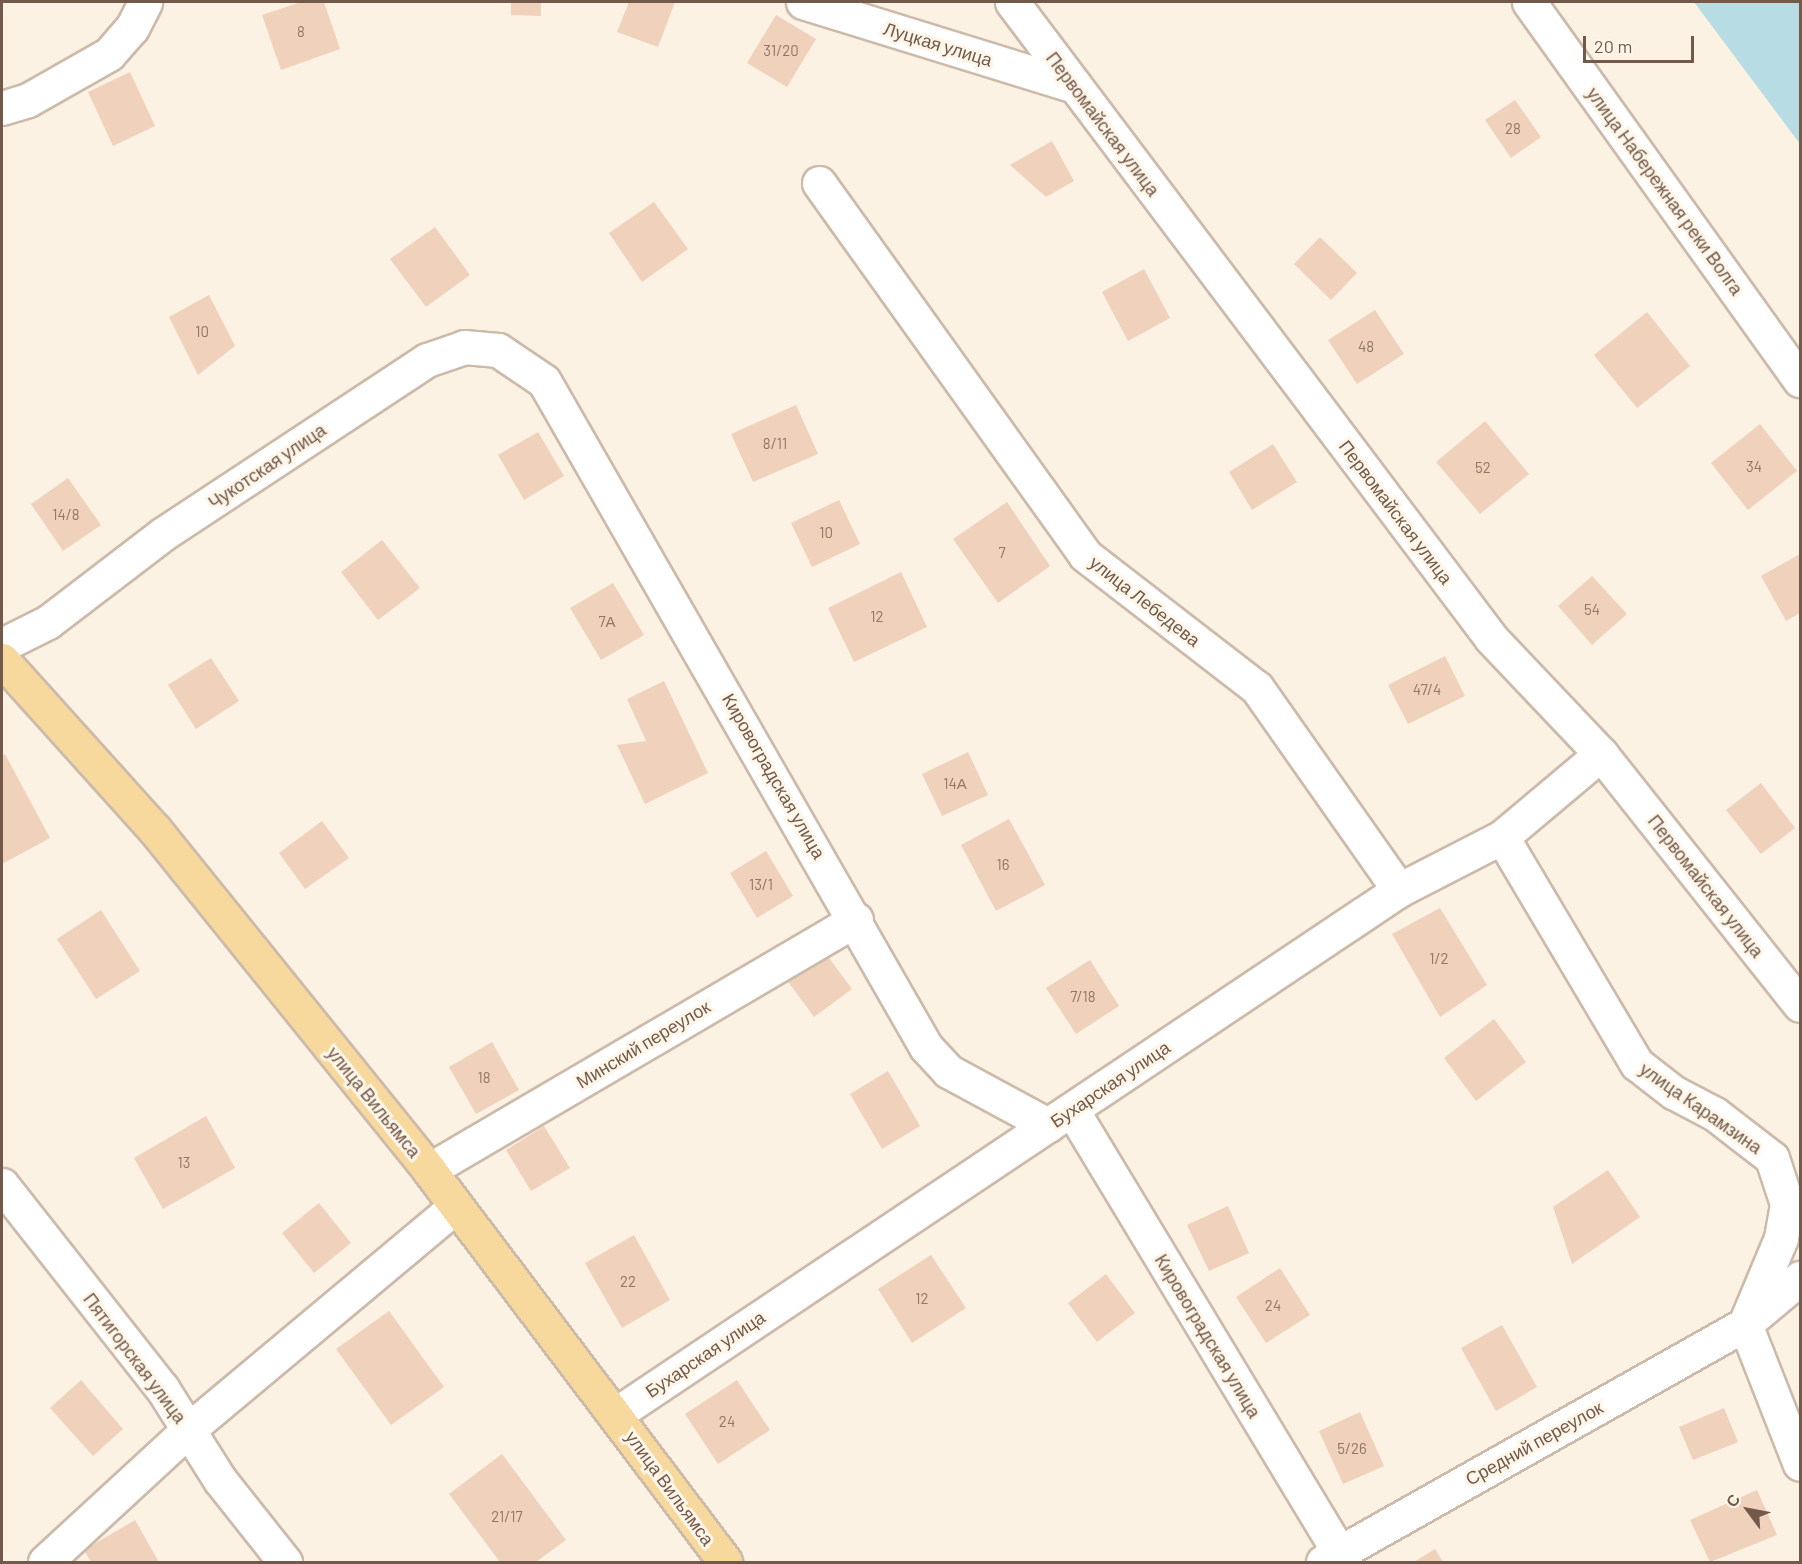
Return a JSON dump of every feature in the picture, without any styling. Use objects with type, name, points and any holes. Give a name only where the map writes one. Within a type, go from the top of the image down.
[{"type":"main road","name":"улица Вильямса","points":[[2,660],[155,830],[429,1170],[616,1414],[725,1563]]},
{"type":"street","points":[[2,108],[28,100],[109,54],[132,28],[145,2]]},
{"type":"street","name":"Луцкая улица","points":[[802,2],[1074,86]]},
{"type":"street","name":"Первомайская улица","points":[[1012,2],[1491,638],[1601,754],[1800,1005]]},
{"type":"street","name":"улица Набережная реки Волга","points":[[1529,2],[1800,380]]},
{"type":"street","name":"улица Лебедева","points":[[819,183],[1085,555],[1257,688],[1399,890]]},
{"type":"street","name":"Чукотская улица","points":[[2,645],[48,621],[163,534],[427,360],[464,347],[498,350],[544,381]]},
{"type":"street","name":"Кировоградская улица","points":[[544,381],[856,918],[926,1047],[948,1071],[1060,1118],[1336,1560]]},
{"type":"street","name":"Бухарская улица","points":[[616,1414],[1399,890],[1502,837],[1601,754]]},
{"type":"street","name":"улица Карамзина","points":[[1502,837],[1637,1064],[1715,1114],[1772,1158],[1787,1204],[1781,1238],[1745,1324]]},
{"type":"street","name":"Минский переулок","points":[[429,1170],[856,918]]},
{"type":"street","name":"Пятигорская улица","points":[[2,1185],[162,1388],[188,1430],[285,1563]]},
{"type":"street","points":[[45,1563],[188,1430],[456,1206]]},
{"type":"street","name":"Средний переулок","points":[[1336,1560],[1745,1324],[1800,1278]]},
{"type":"street","points":[[1745,1324],[1800,1464]]},
{"type":"water","points":[[1694,2],[1800,2],[1800,144]]},
{"type":"building","points":[[301,2],[324,2],[340,49],[281,70],[262,15]]},
{"type":"building","points":[[511,2],[541,2],[541,16],[511,15]]},
{"type":"building","points":[[629,2],[675,2],[658,47],[617,32]]},
{"type":"building","points":[[776,15],[816,39],[787,87],[747,63]]},
{"type":"building","points":[[130,72],[155,126],[113,146],[88,92]]},
{"type":"building","points":[[1515,100],[1541,137],[1511,158],[1485,120]]},
{"type":"building","points":[[1052,141],[1074,181],[1046,197],[1010,165]]},
{"type":"building","points":[[654,202],[688,249],[642,282],[609,233]]},
{"type":"building","points":[[435,227],[470,275],[426,307],[390,259]]},
{"type":"building","points":[[1320,237],[1357,273],[1331,300],[1294,264]]},
{"type":"building","points":[[1144,269],[1170,318],[1128,341],[1102,292]]},
{"type":"building","points":[[209,295],[235,346],[198,375],[169,317]]},
{"type":"building","points":[[1375,310],[1404,354],[1357,384],[1328,340]]},
{"type":"building","points":[[1647,312],[1690,366],[1637,408],[1594,355]]},
{"type":"building","points":[[796,405],[818,454],[753,482],[731,434]]},
{"type":"building","points":[[1485,421],[1529,474],[1480,514],[1436,462]]},
{"type":"building","points":[[1760,424],[1797,471],[1748,510],[1711,463]]},
{"type":"building","points":[[538,432],[564,476],[524,500],[498,455]]},
{"type":"building","points":[[1273,444],[1297,482],[1252,510],[1229,472]]},
{"type":"building","points":[[68,478],[101,525],[63,551],[31,504]]},
{"type":"building","points":[[839,500],[860,544],[812,567],[791,523]]},
{"type":"building","points":[[1007,502],[1050,566],[998,603],[953,539]]},
{"type":"building","points":[[382,540],[420,588],[378,620],[341,572]]},
{"type":"building","points":[[1800,554],[1800,613],[1786,621],[1761,576]]},
{"type":"building","points":[[901,572],[927,627],[854,662],[828,608]]},
{"type":"building","points":[[1592,576],[1627,614],[1592,645],[1558,606]]},
{"type":"building","points":[[613,583],[644,635],[601,660],[570,608]]},
{"type":"building","points":[[1445,656],[1465,696],[1408,724],[1388,685]]},
{"type":"building","points":[[211,658],[239,701],[196,729],[168,685]]},
{"type":"building","points":[[664,681],[708,773],[645,804],[617,745],[646,741],[627,699]]},
{"type":"building","points":[[968,752],[988,795],[942,816],[922,774]]},
{"type":"building","points":[[5,754],[50,838],[2,864],[2,756]]},
{"type":"building","points":[[1761,783],[1795,828],[1761,854],[1726,810]]},
{"type":"building","points":[[1009,819],[1045,885],[996,911],[961,845]]},
{"type":"building","points":[[322,821],[349,858],[305,889],[279,853]]},
{"type":"building","points":[[766,851],[793,896],[757,918],[730,873]]},
{"type":"building","points":[[1440,908],[1487,985],[1440,1017],[1392,934]]},
{"type":"building","points":[[101,910],[140,971],[96,999],[57,939]]},
{"type":"building","points":[[821,947],[852,989],[814,1017],[783,975]]},
{"type":"building","points":[[1090,960],[1119,1006],[1076,1034],[1046,988]]},
{"type":"building","points":[[1494,1019],[1526,1062],[1476,1101],[1444,1058]]},
{"type":"building","points":[[492,1042],[519,1090],[476,1114],[449,1067]]},
{"type":"building","points":[[888,1071],[920,1126],[882,1149],[850,1094]]},
{"type":"building","points":[[206,1116],[235,1168],[163,1209],[134,1158]]},
{"type":"building","points":[[544,1126],[570,1168],[531,1191],[506,1150]]},
{"type":"building","points":[[1608,1170],[1640,1217],[1572,1264],[1553,1207]]},
{"type":"building","points":[[319,1203],[351,1243],[314,1273],[282,1233]]},
{"type":"building","points":[[1228,1206],[1249,1253],[1209,1271],[1187,1225]]},
{"type":"building","points":[[634,1235],[670,1300],[622,1328],[585,1263]]},
{"type":"building","points":[[931,1255],[966,1308],[912,1343],[878,1289]]},
{"type":"building","points":[[1280,1268],[1310,1315],[1266,1343],[1236,1297]]},
{"type":"building","points":[[1106,1274],[1135,1313],[1097,1342],[1068,1303]]},
{"type":"building","points":[[389,1311],[444,1387],[391,1425],[336,1349]]},
{"type":"building","points":[[1502,1325],[1537,1387],[1496,1411],[1461,1348]]},
{"type":"building","points":[[81,1380],[123,1429],[93,1456],[50,1408]]},
{"type":"building","points":[[737,1380],[770,1430],[718,1464],[685,1414]]},
{"type":"building","points":[[1724,1408],[1738,1442],[1693,1460],[1679,1427]]},
{"type":"building","points":[[1360,1412],[1384,1466],[1343,1484],[1319,1431]]},
{"type":"building","points":[[502,1454],[566,1540],[536,1562],[500,1562],[449,1494]]},
{"type":"building","points":[[1757,1490],[1777,1535],[1710,1562],[1690,1520]]},
{"type":"building","points":[[135,1520],[159,1562],[91,1562],[84,1550]]},
{"type":"building","points":[[1435,1549],[1443,1562],[1414,1562]]}]
